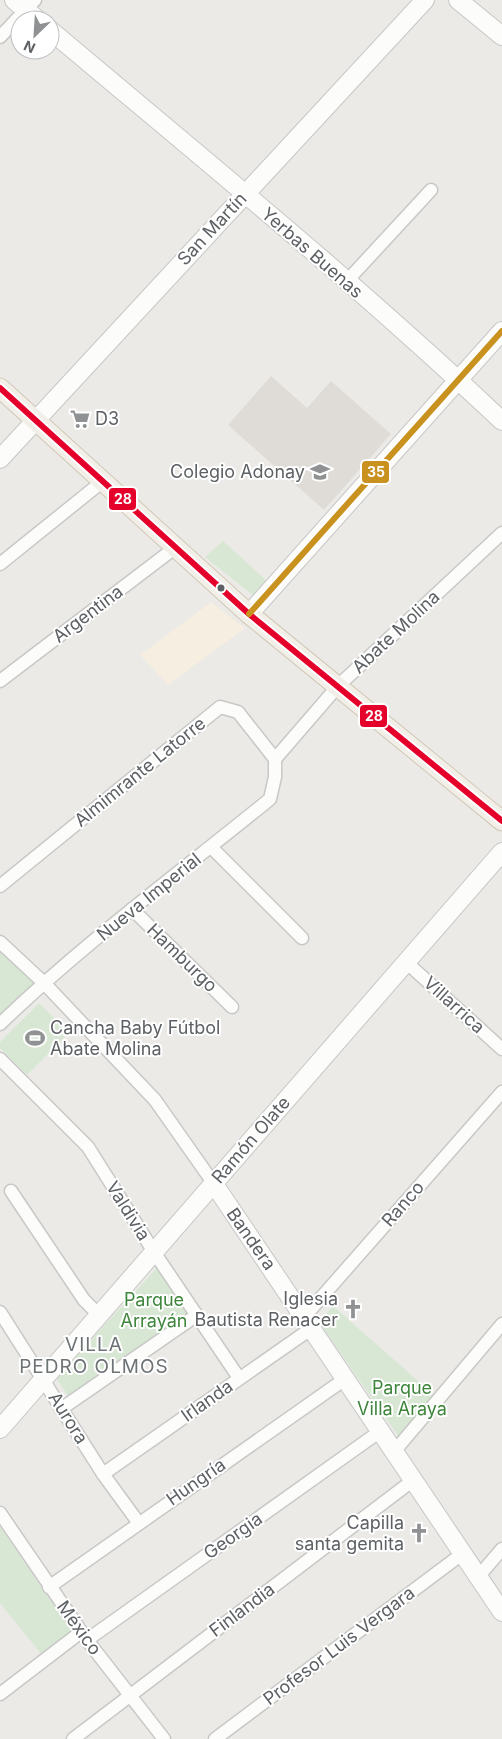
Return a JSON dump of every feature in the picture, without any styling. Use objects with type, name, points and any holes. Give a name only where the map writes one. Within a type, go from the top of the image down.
[{"type":"main road","points":[[0,388],[250,614],[502,821]]},
{"type":"street","name":"San Martín","points":[[0,459],[425,0]]},
{"type":"street","points":[[458,0],[502,36]]},
{"type":"street","points":[[0,37],[28,7]]},
{"type":"street","name":"Yerbas Buenas","points":[[60,38],[245,194],[457,379],[502,421]]},
{"type":"street","points":[[346,282],[432,190]]},
{"type":"street","points":[[250,614],[457,379],[502,331]]},
{"type":"street","points":[[0,564],[103,481]]},
{"type":"street","name":"Abate Molina","points":[[275,759],[338,686],[502,533]]},
{"type":"street","name":"Argentina","points":[[0,681],[176,547]]},
{"type":"street","name":"Almimrante Latorre","points":[[0,886],[220,707],[238,712],[275,759]]},
{"type":"street","name":"Nueva Imperial","points":[[0,1024],[44,983],[132,909],[270,799],[275,777],[275,759]]},
{"type":"street","points":[[211,847],[302,938]]},
{"type":"street","name":"Ramón Olate","points":[[0,1429],[502,852]]},
{"type":"street","name":"Hamburgo","points":[[132,909],[232,1006]]},
{"type":"street","name":"Bandera","points":[[0,942],[44,983],[155,1100],[308,1322],[412,1481],[502,1612]]},
{"type":"street","name":"Villarrica","points":[[406,962],[502,1049]]},
{"type":"street","name":"Valdivia","points":[[0,1059],[88,1147],[154,1252],[239,1378]]},
{"type":"street","name":"Ranco","points":[[308,1322],[502,1092]]},
{"type":"street","points":[[11,1191],[84,1300],[99,1315]]},
{"type":"street","name":"Aurora","points":[[0,1312],[103,1474],[138,1522]]},
{"type":"street","points":[[61,1409],[197,1315]]},
{"type":"street","name":"Irlanda","points":[[103,1474],[239,1378],[308,1322]]},
{"type":"street","points":[[394,1453],[502,1324]]},
{"type":"street","name":"Hungría","points":[[49,1586],[345,1379]]},
{"type":"street","name":"Georgia","points":[[0,1694],[380,1432]]},
{"type":"street","name":"Finlandia","points":[[73,1739],[412,1481]]},
{"type":"street","name":"México","points":[[0,1513],[84,1636],[164,1739]]},
{"type":"street","points":[[478,1577],[502,1549]]},
{"type":"street","name":"Profesor Luis Vergara","points":[[215,1739],[462,1554]]},
{"type":"shaded area","name":"Colegio Adonay","points":[[271,376],[307,408],[331,381],[391,434],[324,510],[228,425]]},
{"type":"shaded area","points":[[211,602],[245,628],[168,685],[140,655]]},
{"type":"green space","points":[[223,541],[267,581],[254,596],[205,557]]},
{"type":"green space","points":[[0,946],[40,985],[0,1019]]},
{"type":"green space","name":"Cancha Baby Fútbol Abate Molina","points":[[39,1003],[69,1033],[27,1075],[0,1048],[0,1042]]},
{"type":"green space","name":"Parque Arrayán","points":[[157,1268],[193,1316],[71,1400],[56,1378]]},
{"type":"green space","name":"Parque Villa Araya","points":[[333,1306],[435,1396],[401,1440],[319,1322]]},
{"type":"green space","points":[[0,1527],[73,1632],[43,1656],[0,1603]]},
{"type":"transit line","name":"35","points":[[249,614],[502,331]]},
{"type":"transit line","name":"28","points":[[0,388],[249,614],[502,821]]},
{"type":"place","name":"D3","points":[[80,419]]},
{"type":"place","name":"Colegio Adonay","points":[[320,472]]},
{"type":"place","name":"Cancha Baby Fútbol Abate Molina","points":[[35,1038]]},
{"type":"place","name":"Iglesia Bautista Renacer","points":[[353,1309]]},
{"type":"place","name":"Capilla santa gemita","points":[[419,1533]]},
{"type":"district","name":"VILLA PEDRO OLMOS","points":[[94,1355]]}]
